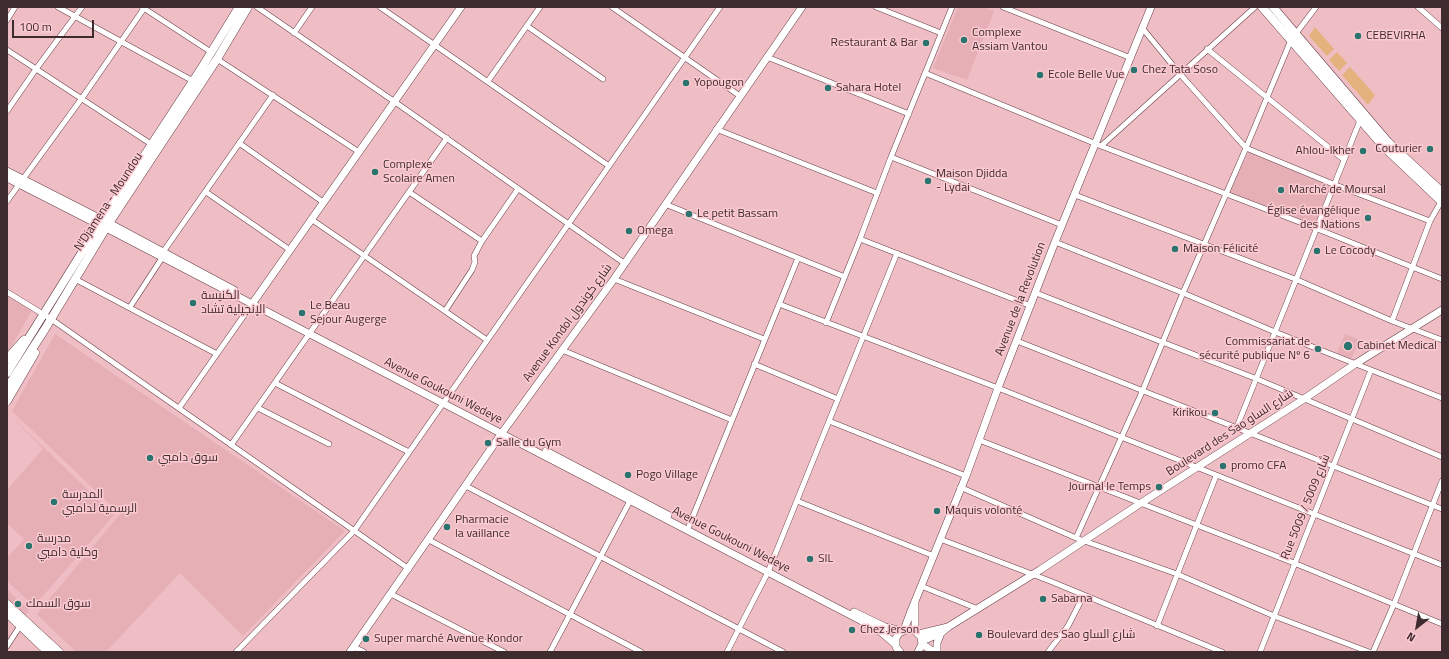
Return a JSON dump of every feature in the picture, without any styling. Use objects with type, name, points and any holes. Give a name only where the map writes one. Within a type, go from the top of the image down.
[{"type":"main road","name":"N'Djamena - Moundou","points":[[22,357],[45,329],[151,144],[201,69],[239,7]]},
{"type":"main road","name":"N'Djamena - Moundou","points":[[22,357],[34,329],[43,315],[216,59],[248,7]]},
{"type":"main road","points":[[1262,7],[1293,37],[1362,117],[1384,146],[1442,201]]},
{"type":"main road","points":[[1273,7],[1293,37]]},
{"type":"main road","points":[[1362,117],[1442,192]]},
{"type":"main road","points":[[7,359],[34,329]]},
{"type":"main road","points":[[7,401],[39,346],[45,329]]},
{"type":"main road","points":[[7,373],[22,357]]},
{"type":"main road","points":[[7,388],[22,357]]},
{"type":"main road","points":[[7,604],[59,652]]},
{"type":"main road","points":[[7,614],[48,652]]},
{"type":"street","points":[[7,20],[15,7]]},
{"type":"street","points":[[58,7],[193,81]]},
{"type":"street","points":[[7,111],[82,7]]},
{"type":"street","points":[[7,201],[82,98],[144,7],[211,52]]},
{"type":"street","points":[[257,7],[447,138],[568,225],[624,263]]},
{"type":"street","points":[[294,33],[312,7]]},
{"type":"street","points":[[380,7],[609,166]]},
{"type":"street","points":[[179,408],[461,7]]},
{"type":"street","points":[[488,81],[540,7]]},
{"type":"street","points":[[612,7],[740,96]]},
{"type":"street","points":[[236,652],[354,530],[720,7]]},
{"type":"street","name":"Avenue Kondol شارع كوندول","points":[[352,649],[503,432],[614,279],[716,129],[802,7]]},
{"type":"street","points":[[876,7],[942,33]]},
{"type":"street","points":[[826,323],[952,7]]},
{"type":"street","points":[[1003,7],[1131,58]]},
{"type":"street","name":"Avenue de la Revolution","points":[[896,649],[896,638],[903,630],[934,556],[1055,242],[1098,145],[1152,7]]},
{"type":"street","points":[[1098,145],[1255,7]]},
{"type":"street","points":[[1076,538],[1164,342],[1183,293],[1293,37],[1316,7]]},
{"type":"street","points":[[1418,7],[1442,28]]},
{"type":"street","points":[[527,26],[602,79]]},
{"type":"street","points":[[1143,29],[1180,74],[1246,148],[1333,184],[1430,220]]},
{"type":"street","points":[[1207,49],[1343,159]]},
{"type":"street","points":[[7,50],[151,144]]},
{"type":"street","points":[[767,57],[909,114]]},
{"type":"street","points":[[216,59],[359,152]]},
{"type":"street","points":[[926,73],[1098,145],[1225,195],[1315,228],[1442,279]]},
{"type":"street","points":[[130,308],[163,255],[273,95]]},
{"type":"street","points":[[1236,428],[1257,379],[1315,228],[1362,117]]},
{"type":"street","points":[[716,129],[877,193]]},
{"type":"street","points":[[231,445],[447,138]]},
{"type":"street","points":[[239,143],[323,202]]},
{"type":"street","points":[[891,157],[1062,225]]},
{"type":"street","points":[[7,171],[21,181]]},
{"type":"street","points":[[7,178],[21,181]]},
{"type":"street","name":"Avenue Goukouni Wedeye","points":[[21,181],[769,570],[885,627],[903,630],[912,629],[917,632]]},
{"type":"street","points":[[445,311],[472,270],[475,262],[474,256],[482,242],[518,188]]},
{"type":"street","points":[[206,192],[290,250]]},
{"type":"street","points":[[409,192],[482,242]]},
{"type":"street","points":[[1075,195],[1295,279],[1392,321],[1442,340]]},
{"type":"street","points":[[1392,321],[1430,220],[1442,201]]},
{"type":"street","points":[[665,204],[845,277]]},
{"type":"street","points":[[311,219],[487,340]]},
{"type":"street","points":[[860,239],[1031,306]]},
{"type":"street","points":[[1055,242],[1183,293],[1275,332],[1442,398]]},
{"type":"street","points":[[727,652],[769,570],[897,253]]},
{"type":"street","points":[[689,526],[798,258]]},
{"type":"street","points":[[74,279],[217,354]]},
{"type":"street","points":[[614,279],[764,339]]},
{"type":"street","points":[[7,292],[51,319],[409,569]]},
{"type":"street","points":[[1036,292],[1257,379],[1442,457]]},
{"type":"street","points":[[779,304],[863,338],[998,388],[1442,565]]},
{"type":"street","name":"Boulevard des Sao شارع الساو","points":[[922,642],[941,633],[948,627],[1032,575],[1141,503],[1304,399],[1355,364],[1442,310]]},
{"type":"street","points":[[1017,342],[1442,509]]},
{"type":"street","points":[[562,350],[732,420]]},
{"type":"street","points":[[754,364],[838,399]]},
{"type":"street","name":"Rue 5009 / شارع 5009","points":[[1260,652],[1294,563],[1372,370]]},
{"type":"street","points":[[275,383],[409,452]]},
{"type":"street","points":[[258,408],[329,444]]},
{"type":"street","points":[[829,421],[966,476]]},
{"type":"street","points":[[979,440],[1294,563],[1442,624]]},
{"type":"street","points":[[1157,626],[1216,476]]},
{"type":"street","points":[[1373,652],[1394,604],[1442,481]]},
{"type":"street","points":[[466,486],[783,652]]},
{"type":"street","points":[[960,487],[1076,538],[1177,574],[1274,616],[1369,652]]},
{"type":"street","points":[[550,652],[632,498]]},
{"type":"street","name":"Avenue Goukouni Wedeye","points":[[632,498],[689,526],[881,632],[896,649]]},
{"type":"street","points":[[797,501],[934,556]]},
{"type":"street","points":[[940,538],[1222,652]]},
{"type":"street","points":[[429,540],[641,652]]},
{"type":"street","points":[[921,586],[978,609]]},
{"type":"street","points":[[391,594],[504,652]]},
{"type":"street","points":[[1048,652],[1068,626],[1084,595]]},
{"type":"street","name":"Avenue de la Revolution","points":[[915,601],[917,632]]},
{"type":"street","points":[[7,646],[20,626]]},
{"type":"street","name":"Boulevard des Sao شارع الساو","points":[[917,632],[948,627]]},
{"type":"street","points":[[917,632],[922,642],[934,652]]},
{"type":"street","points":[[937,652],[936,644],[941,633]]},
{"type":"street","points":[[918,652],[922,642]]},
{"type":"street","points":[[352,649],[364,652]]},
{"type":"shaded area","name":"Complexe Assiam Vantou","points":[[958,7],[983,7],[994,11],[967,80],[933,68]]},
{"type":"shaded area","points":[[1315,27],[1334,49],[1327,56],[1309,36]]},
{"type":"shaded area","points":[[1337,52],[1347,63],[1339,71],[1329,60]]},
{"type":"shaded area","points":[[1350,67],[1375,95],[1368,105],[1342,75]]},
{"type":"shaded area","name":"Marché de Moursal","points":[[1250,150],[1334,184],[1313,231],[1227,197]]},
{"type":"shaded area","points":[[7,292],[32,310],[7,354]]},
{"type":"shaded area","name":"سوق دامبي","points":[[55,334],[345,531],[243,636],[180,573],[106,652],[76,652],[37,614],[120,514],[12,411]]},
{"type":"shaded area","name":"Cabinet Medical","points":[[1345,334],[1360,340],[1351,359],[1337,353]]},
{"type":"shaded area","name":"المدرسة الرسمية لدامبي","points":[[11,416],[114,515],[34,606],[7,581],[7,558],[24,539],[7,523],[7,490],[43,449]]},
{"type":"shaded area","name":"سوق السمك","points":[[7,589],[29,610],[25,616],[7,599]]},
{"type":"place","name":"CEBEVIRHA","points":[[1358,36]]},
{"type":"place","name":"Complexe Assiam Vantou","points":[[964,40]]},
{"type":"place","name":"Restaurant & Bar","points":[[926,43]]},
{"type":"place","name":"Chez Tata Soso","points":[[1134,70]]},
{"type":"place","name":"Ecole Belle Vue","points":[[1040,75]]},
{"type":"place","name":"Yopougon","points":[[686,83]]},
{"type":"place","name":"Sahara Hotel","points":[[828,88]]},
{"type":"place","name":"Couturier","points":[[1430,149]]},
{"type":"place","name":"Ahlou-lkher","points":[[1363,151]]},
{"type":"place","name":"Complexe Scolaire Amen","points":[[375,172]]},
{"type":"place","name":"Maison Djidda - Lydai","points":[[928,181]]},
{"type":"place","name":"Marché de Moursal","points":[[1281,190]]},
{"type":"place","name":"Le petit Bassam","points":[[689,214]]},
{"type":"place","name":"Église évangélique des Nations","points":[[1368,218]]},
{"type":"place","name":"Omega","points":[[629,231]]},
{"type":"place","name":"Maison Félicité","points":[[1175,249]]},
{"type":"place","name":"Le Cocody","points":[[1317,251]]},
{"type":"place","name":"الكنيسة الإنجيلية تشاد","points":[[193,303]]},
{"type":"place","name":"Le Beau Sejour Augerge","points":[[302,313]]},
{"type":"place","name":"Cabinet Medical","points":[[1348,346]]},
{"type":"place","name":"Commissariat de sécurité publique Nº 6","points":[[1318,349]]},
{"type":"place","name":"Kirikou","points":[[1215,413]]},
{"type":"place","name":"Salle du Gym","points":[[488,443]]},
{"type":"place","name":"سوق دامبي","points":[[150,458]]},
{"type":"place","name":"promo CFA","points":[[1223,466]]},
{"type":"place","name":"Pogo Village","points":[[628,475]]},
{"type":"place","name":"Journal le Temps","points":[[1159,487]]},
{"type":"place","name":"المدرسة الرسمية لدامبي","points":[[54,502]]},
{"type":"place","name":"Maquis volonté","points":[[937,511]]},
{"type":"place","name":"Pharmacie la vaillance","points":[[447,527]]},
{"type":"place","name":"مدرسة وكلية دامبي","points":[[29,546]]},
{"type":"place","name":"SIL","points":[[810,559]]},
{"type":"place","name":"Sabarna","points":[[1043,599]]},
{"type":"place","name":"سوق السمك","points":[[18,604]]},
{"type":"place","name":"Chez Jerson","points":[[852,630]]},
{"type":"place","name":"Boulevard des Sao شارع الساو","points":[[979,635]]},
{"type":"place","name":"Super marché Avenue Kondor","points":[[366,639]]}]
